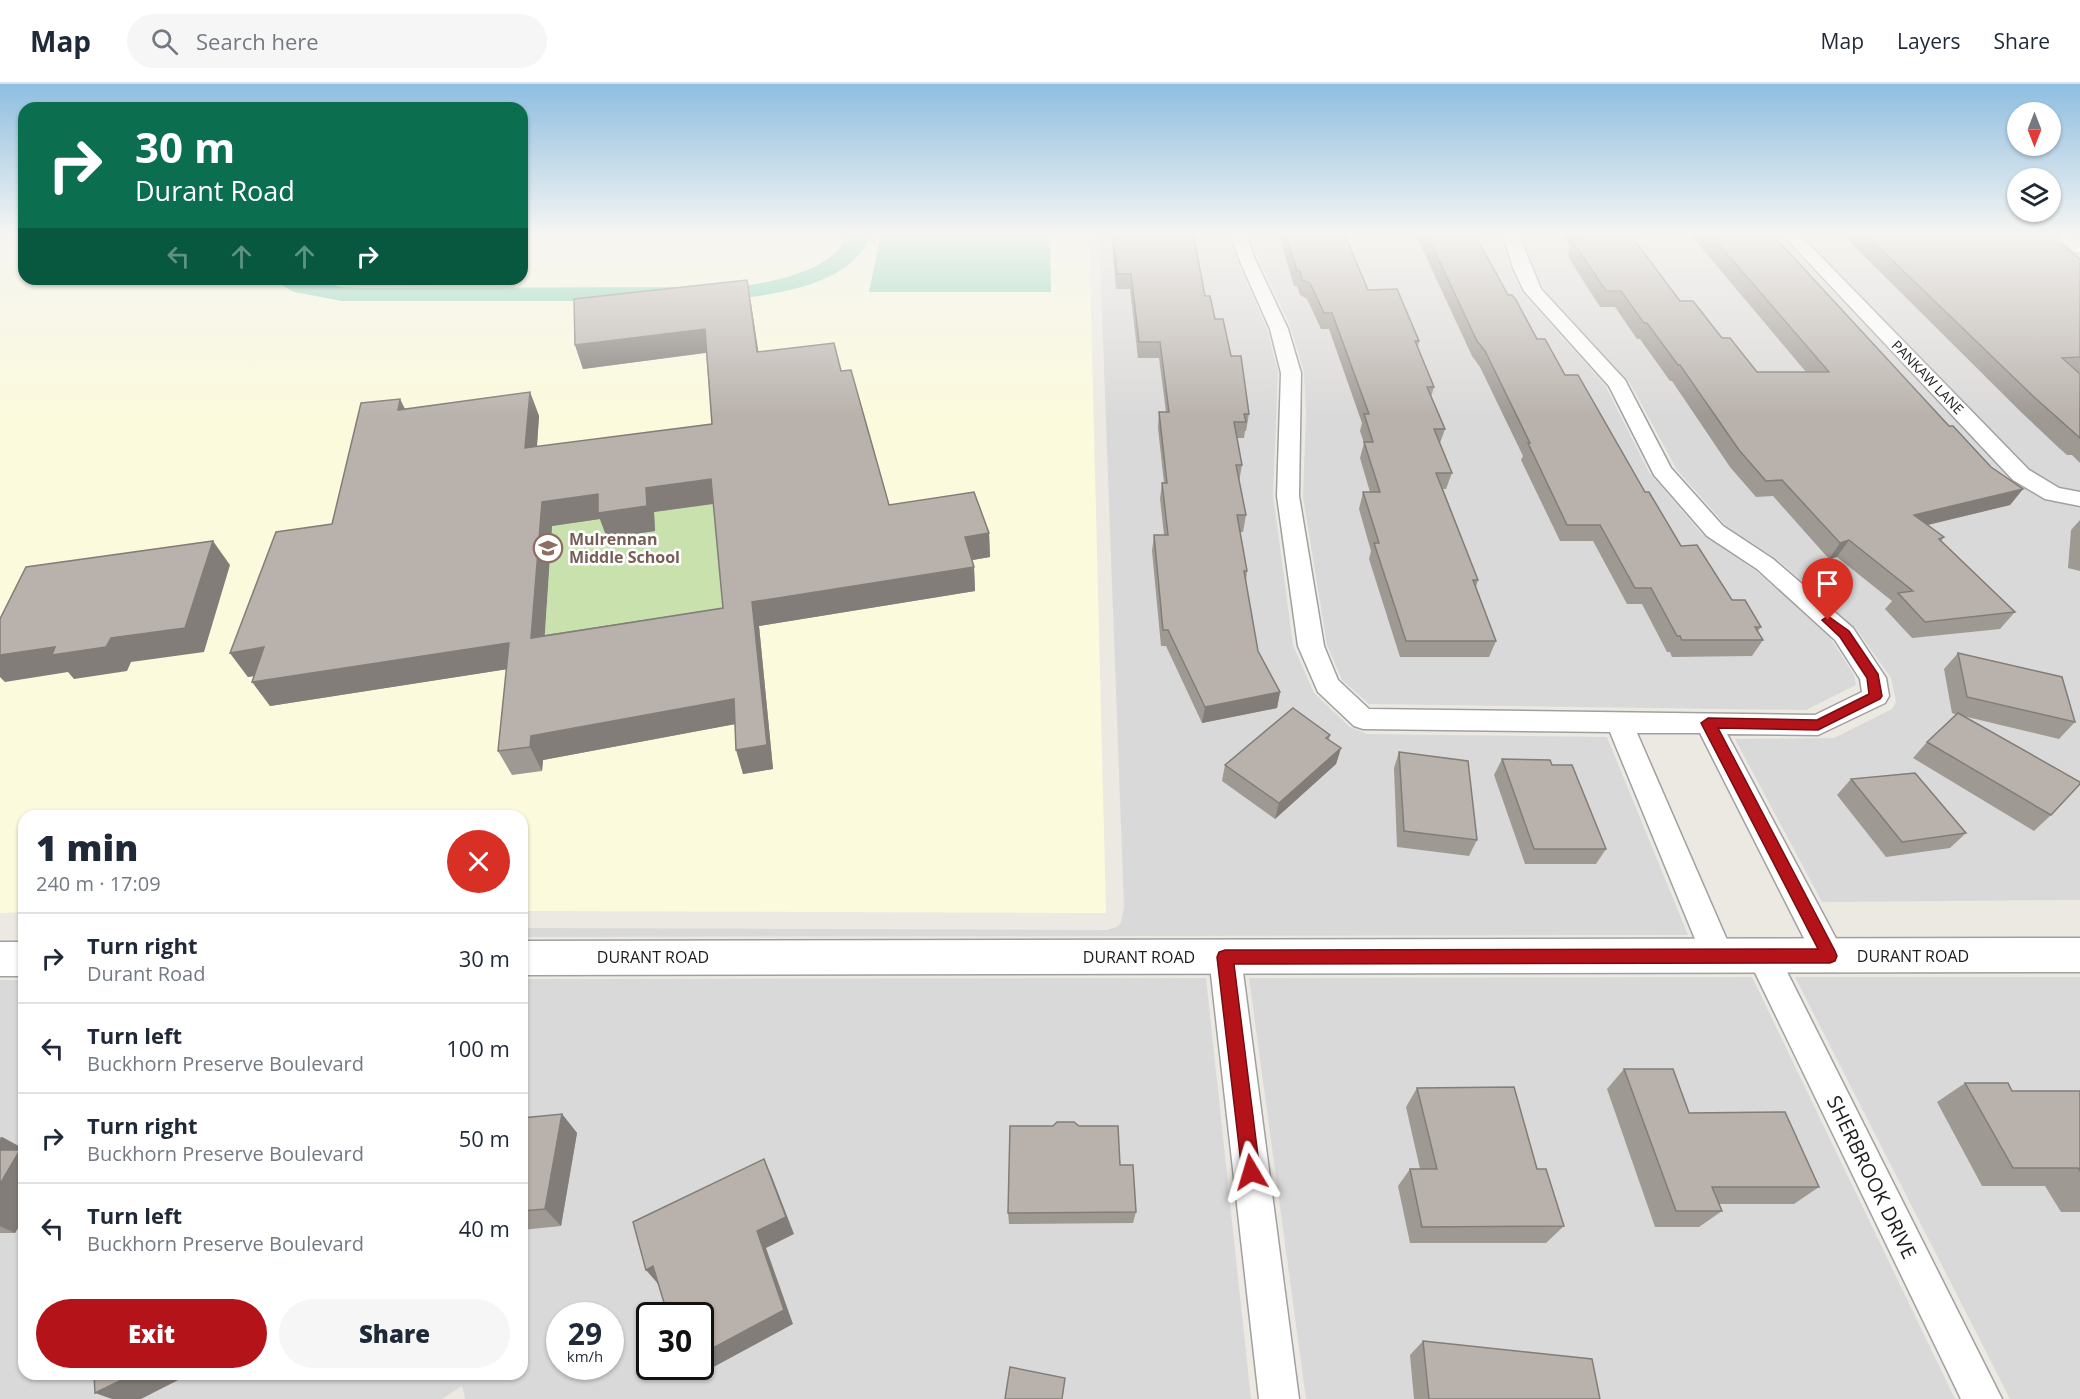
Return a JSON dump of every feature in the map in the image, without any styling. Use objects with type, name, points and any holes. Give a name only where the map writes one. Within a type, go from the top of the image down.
[{"type":"street","points":[[1264,294],[1280,329],[1291,373],[1287,496],[1311,646],[1327,685],[1363,719],[1818,725],[1876,696],[1874,678],[1844,634],[1765,564],[1715,531],[1662,470],[1618,384],[1536,294]]},
{"type":"street","name":"PANKAW LANE","points":[[1848,294],[2021,475],[2053,494],[2080,499]]},
{"type":"street","points":[[1619,722],[1718,956]]},
{"type":"street","points":[[1708,723],[1830,956]]},
{"type":"street","name":"SHERBROOK DRIVE","points":[[1762,956],[1982,1399]]},
{"type":"street","name":"DURANT ROAD","points":[[528,958],[2080,956]]},
{"type":"street","points":[[1225,957],[1279,1399]]},
{"type":"street","points":[[0,959],[18,959]]},
{"type":"shaded area","name":"Mulrennan Middle School","points":[[0,294],[1091,294],[1106,913],[528,911],[528,810],[18,810],[18,912],[0,913]]},
{"type":"shaded area","points":[[1101,294],[1252,294],[1267,329],[1278,372],[1273,495],[1293,645],[1314,693],[1350,727],[1367,734],[1607,737],[1688,935],[528,937],[528,928],[1107,930],[1121,923],[1124,907]]},
{"type":"shaded area","points":[[1275,294],[1524,294],[1605,385],[1649,472],[1701,533],[1755,570],[1829,636],[1854,675],[1856,685],[1806,710],[1369,704],[1342,680],[1327,645],[1303,497],[1306,413],[1304,373],[1291,328]]},
{"type":"shaded area","points":[[1548,294],[1836,294],[2007,475],[2045,499],[2080,508],[2080,900],[1822,902],[1735,739],[1834,738],[1892,709],[1896,702],[1891,678],[1857,630],[1778,560],[1727,527],[1677,470],[1630,383]]},
{"type":"shaded area","points":[[1860,294],[2080,294],[2080,491],[2056,486],[2033,473]]},
{"type":"shaded area","points":[[1752,977],[1955,1399],[1306,1399],[1249,978]]},
{"type":"shaded area","points":[[1795,977],[2080,977],[2080,1399],[2010,1399]]},
{"type":"shaded area","points":[[1206,978],[1251,1399],[465,1399],[462,1386],[442,1399],[0,1399],[0,980],[18,980],[18,1380],[528,1380],[528,979]]},
{"type":"green space","points":[[307,294],[768,294],[712,301],[342,301]]},
{"type":"green space","points":[[718,503],[730,632],[543,662],[552,526],[607,518],[607,537],[654,531],[654,512]]},
{"type":"building","points":[[616,294],[749,294],[757,352],[834,343],[841,371],[851,370],[889,505],[974,492],[989,533],[965,537],[974,567],[752,602],[767,745],[736,750],[734,699],[531,736],[530,747],[498,751],[509,643],[252,682],[264,647],[230,653],[276,532],[332,524],[361,403],[400,399],[398,410],[530,392],[525,448],[712,424],[705,329],[575,345],[574,299]],"holes":[[[711,479],[723,608],[531,638],[542,502],[598,494],[598,513],[647,506],[646,488]]]},
{"type":"building","points":[[1133,294],[1205,294],[1210,296],[1215,319],[1223,319],[1231,356],[1241,356],[1249,414],[1244,414],[1246,422],[1234,422],[1242,465],[1236,465],[1246,515],[1237,515],[1258,651],[1280,692],[1205,707],[1168,630],[1163,630],[1154,535],[1168,535],[1162,483],[1167,483],[1159,412],[1169,412],[1160,342],[1139,342]]},
{"type":"building","points":[[1315,294],[1399,294],[1419,341],[1415,341],[1434,387],[1427,387],[1445,429],[1434,429],[1452,473],[1436,473],[1478,580],[1473,580],[1496,641],[1406,641],[1374,543],[1379,543],[1363,492],[1380,492],[1364,442],[1373,442],[1364,414],[1369,414],[1332,313],[1324,313]]},
{"type":"building","points":[[1455,294],[1512,295],[1537,339],[1545,339],[1565,375],[1578,375],[1645,492],[1649,492],[1681,546],[1697,545],[1732,600],[1745,600],[1761,627],[1755,627],[1763,640],[1682,640],[1680,636],[1677,636],[1651,588],[1635,588],[1600,525],[1567,525],[1485,351],[1477,341]]},
{"type":"building","points":[[1623,294],[1675,294],[1680,301],[1693,301],[1722,338],[1730,338],[1757,372],[1829,372],[1762,294],[1828,294],[1949,426],[1953,426],[1991,467],[2023,489],[1914,515],[1944,537],[1939,539],[2015,612],[1925,622],[1898,593],[1913,591],[1849,540],[1840,543],[1782,480],[1766,481],[1739,450],[1680,365],[1647,323],[1644,323]]},
{"type":"building","points":[[1928,294],[2080,294],[2080,357],[2062,358],[2080,374],[2080,438]]},
{"type":"building","points":[[213,541],[185,628],[111,638],[106,647],[52,655],[55,647],[0,655],[0,619],[26,567]]},
{"type":"building","points":[[1958,653],[2062,677],[2075,722],[1967,697]]},
{"type":"building","points":[[1293,708],[1330,735],[1326,738],[1341,748],[1279,803],[1225,765]]},
{"type":"building","points":[[1958,713],[2080,784],[2051,815],[1927,742]]},
{"type":"building","points":[[1399,752],[1468,761],[1477,840],[1404,831]]},
{"type":"building","points":[[1502,759],[1550,760],[1552,765],[1572,765],[1606,849],[1534,849]]},
{"type":"building","points":[[1915,773],[1966,833],[1902,842],[1851,779]]},
{"type":"building","points":[[1624,1069],[1673,1069],[1689,1113],[1785,1112],[1819,1187],[1712,1187],[1722,1211],[1676,1211]]},
{"type":"building","points":[[1965,1083],[2008,1083],[2012,1091],[2080,1091],[2080,1171],[2078,1168],[2013,1168]]},
{"type":"building","points":[[1514,1087],[1537,1169],[1546,1169],[1564,1226],[1422,1227],[1410,1169],[1437,1169],[1417,1088]]},
{"type":"building","points":[[562,1114],[545,1209],[528,1210],[528,1117]]},
{"type":"building","points":[[1057,1122],[1074,1122],[1079,1126],[1118,1126],[1120,1165],[1133,1165],[1136,1212],[1008,1213],[1010,1126],[1053,1126]]},
{"type":"building","points":[[0,1150],[18,1150],[18,1153],[0,1184]]},
{"type":"building","points":[[764,1159],[786,1217],[757,1231],[784,1310],[714,1348],[714,1302],[664,1302],[653,1266],[646,1270],[633,1222]]},
{"type":"building","points":[[1423,1341],[1592,1359],[1600,1399],[1429,1399]]},
{"type":"building","points":[[1010,1367],[1065,1378],[1062,1399],[1005,1399]]},
{"type":"building","points":[[94,1380],[122,1380],[95,1393]]},
{"type":"place","name":"Mulrennan Middle School","points":[[548,548]]},
{"type":"route","points":[[1251,1172],[1225,957],[1830,956],[1708,723],[1818,725],[1876,696],[1874,678],[1844,634],[1828,620]]}]
